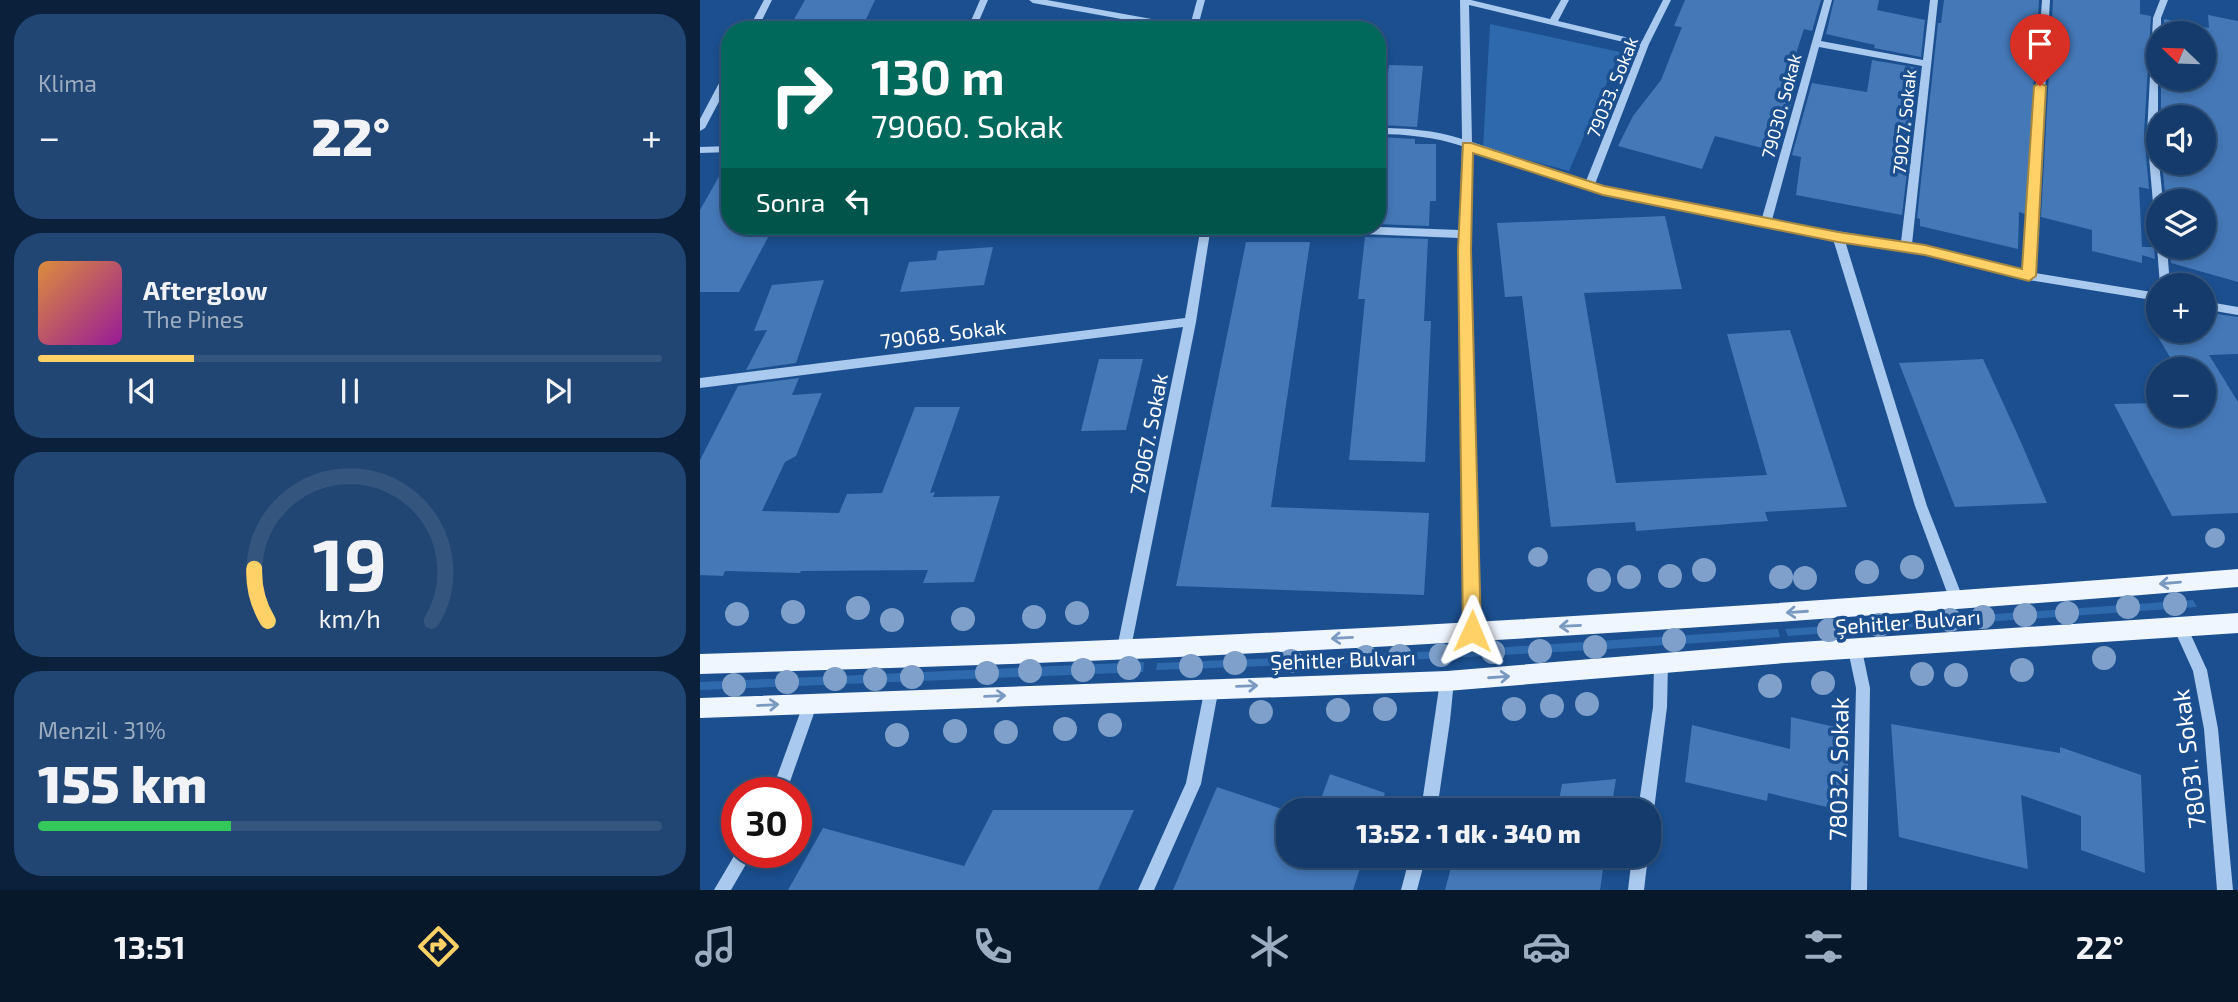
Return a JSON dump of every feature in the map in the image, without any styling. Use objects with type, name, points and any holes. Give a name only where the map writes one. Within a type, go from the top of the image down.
[{"type":"main road","name":"Şehitler Bulvarı","points":[[700,664],[1124,648],[1472,631],[1957,601],[2238,578]]},
{"type":"main road","name":"Şehitler Bulvarı","points":[[700,708],[1212,687],[1447,681],[2238,623]]},
{"type":"street","points":[[757,21],[768,0]]},
{"type":"street","points":[[975,21],[985,0]]},
{"type":"street","points":[[1033,0],[1149,21]]},
{"type":"street","points":[[1195,21],[1201,0]]},
{"type":"street","points":[[1553,22],[1566,0]]},
{"type":"street","name":"79033. Sokak","points":[[1589,187],[1645,44],[1667,0]]},
{"type":"street","name":"79030. Sokak","points":[[1766,221],[1828,0]]},
{"type":"street","name":"79027. Sokak","points":[[1906,247],[1934,0]]},
{"type":"street","points":[[2029,276],[2046,0]]},
{"type":"street","points":[[2157,189],[2152,134],[2157,18],[2164,0]]},
{"type":"street","points":[[1472,631],[1464,234],[1467,146],[1464,1],[1645,44]]},
{"type":"street","points":[[1815,43],[1926,64]]},
{"type":"street","points":[[700,128],[721,89]]},
{"type":"street","points":[[1386,131],[1445,137],[1589,187],[1838,237],[1906,247],[2029,276],[2146,296]]},
{"type":"street","points":[[700,150],[721,149]]},
{"type":"street","points":[[1386,231],[1464,234]]},
{"type":"street","name":"79067. Sokak","points":[[1124,648],[1190,322],[1204,235]]},
{"type":"street","points":[[1838,237],[1920,506],[1957,601]]},
{"type":"street","points":[[2216,307],[2238,311]]},
{"type":"street","name":"79068. Sokak","points":[[700,383],[1190,322]]},
{"type":"street","name":"78031. Sokak","points":[[2180,627],[2200,670],[2211,729],[2225,890]]},
{"type":"street","name":"78032. Sokak","points":[[1855,650],[1863,688],[1859,890]]},
{"type":"street","points":[[1648,798],[1660,706],[1661,664]]},
{"type":"street","points":[[1431,798],[1447,681]]},
{"type":"street","points":[[1146,890],[1193,784],[1212,687]]},
{"type":"street","points":[[784,777],[811,702]]},
{"type":"street","points":[[722,890],[735,868]]},
{"type":"street","points":[[1409,890],[1415,868]]},
{"type":"street","points":[[1636,890],[1639,868]]},
{"type":"shaded area","points":[[1490,24],[1620,52],[1569,171],[1483,148]]},
{"type":"shaded area","points":[[2193,600],[2197,607],[1788,636],[1785,629]]},
{"type":"shaded area","points":[[1778,629],[1780,637],[1624,648],[1156,670],[1157,663],[1464,650]]},
{"type":"shaded area","points":[[1144,662],[1143,672],[700,690],[700,682]]},
{"type":"building","points":[[805,0],[875,0],[865,21],[793,21]]},
{"type":"building","points":[[1685,0],[1821,0],[1812,31],[1804,29],[1788,78],[1798,80],[1778,152],[1715,136],[1702,169],[1618,146],[1633,116],[1661,80],[1682,27],[1674,26]]},
{"type":"building","points":[[1834,0],[1879,0],[1877,10],[1925,20],[1921,57],[1874,48],[1875,45],[1826,34]]},
{"type":"building","points":[[1944,0],[2039,0],[2025,214],[2019,212],[2018,249],[1920,226],[1920,219],[1917,218],[1938,23],[1941,23]]},
{"type":"building","points":[[2053,0],[2140,0],[2140,14],[2151,16],[2151,21],[2146,21],[2144,134],[2149,189],[2139,187],[2142,247],[2146,247],[2146,256],[2142,255],[2142,263],[2092,251],[2092,230],[2041,217]]},
{"type":"building","points":[[2208,15],[2238,21],[2238,282],[2216,276],[2216,273],[2206,273],[2171,263],[2171,259],[2216,259],[2216,189],[2165,189],[2163,175],[2216,175],[2216,105],[2161,105],[2161,91],[2216,91],[2216,21],[2208,21]]},
{"type":"building","points":[[1872,60],[1919,68],[1902,215],[1796,195],[1801,157],[1792,155],[1812,83],[1867,92]]},
{"type":"building","points":[[1389,65],[1423,66],[1417,127],[1386,125]]},
{"type":"building","points":[[1386,137],[1415,139],[1415,144],[1436,144],[1436,201],[1430,201],[1429,226],[1386,224]]},
{"type":"building","points":[[721,173],[721,235],[769,235],[739,292],[700,292],[700,210]]},
{"type":"building","points":[[1665,216],[1682,289],[1584,293],[1616,483],[1767,475],[1727,334],[1790,330],[1847,507],[1765,512],[1768,521],[1636,531],[1635,522],[1551,527],[1522,296],[1505,297],[1497,223]]},
{"type":"building","points":[[1365,237],[1428,239],[1424,321],[1431,321],[1425,462],[1349,460],[1365,299],[1358,299]]},
{"type":"building","points":[[1246,242],[1310,242],[1271,507],[1429,513],[1424,595],[1176,586]]},
{"type":"building","points":[[993,247],[984,285],[900,292],[909,262],[936,260],[938,251]]},
{"type":"building","points":[[824,280],[796,363],[746,370],[767,330],[754,331],[772,285]]},
{"type":"building","points":[[2216,314],[2238,317],[2238,354],[2170,357],[2162,343],[2216,343]]},
{"type":"building","points":[[1099,359],[1143,359],[1126,430],[1081,431]]},
{"type":"building","points":[[1983,359],[2047,503],[1955,507],[1899,363]]},
{"type":"building","points":[[2216,366],[2238,402],[2238,513],[2172,516],[2114,404],[2146,403],[2146,427],[2216,427]]},
{"type":"building","points":[[799,378],[792,395],[822,393],[796,456],[785,462],[762,511],[839,513],[847,494],[882,493],[915,407],[960,407],[930,493],[935,492],[933,497],[1000,496],[974,582],[923,583],[928,570],[800,573],[725,571],[723,576],[700,575],[700,460],[738,386]]},
{"type":"building","points":[[1791,717],[1848,730],[1848,812],[1768,793],[1767,801],[1685,782],[1692,725],[1790,749]]},
{"type":"building","points":[[1891,724],[2060,753],[2060,747],[2141,775],[2145,873],[2081,850],[2081,816],[2021,795],[2028,869],[1899,837]]},
{"type":"building","points":[[1330,774],[1385,793],[1383,798],[1321,798]]},
{"type":"building","points":[[1616,779],[1613,798],[1559,798],[1562,784]]},
{"type":"building","points":[[1217,787],[1276,807],[1276,868],[1360,868],[1353,890],[1173,890]]},
{"type":"building","points":[[993,810],[1134,810],[1098,890],[788,890],[800,868],[812,868],[812,847],[823,828],[964,866]]},
{"type":"building","points":[[1451,868],[1603,868],[1600,890],[1445,890]]},
{"type":"route","points":[[1472,631],[1464,250],[1467,146],[1589,187],[1838,237],[1925,250],[2029,276],[2040,86]]}]
